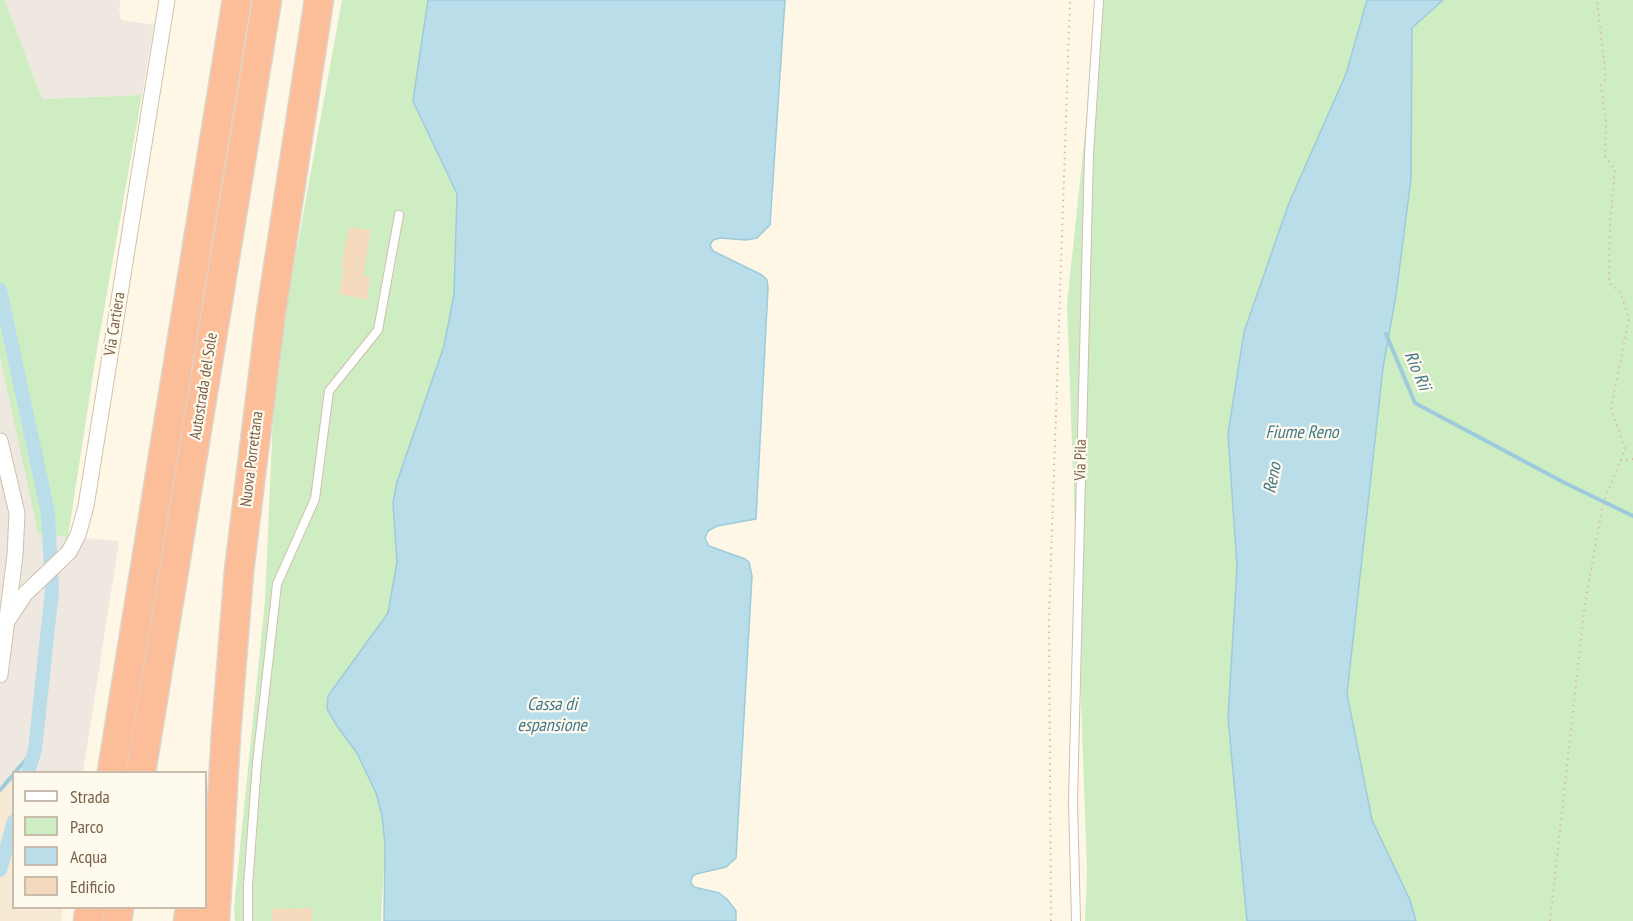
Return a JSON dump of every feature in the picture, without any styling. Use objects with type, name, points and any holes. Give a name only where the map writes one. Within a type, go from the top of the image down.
[{"type":"highway","name":"Autostrada del Sole","points":[[112,771],[237,0]]},
{"type":"highway","name":"Autostrada del Sole","points":[[141,771],[267,0]]},
{"type":"highway","name":"Nuova Porrettana","points":[[215,921],[226,734],[239,571],[272,309],[319,0]]},
{"type":"highway","points":[[207,782],[239,571]]},
{"type":"street","name":"Via Cartiera","points":[[6,623],[25,594],[69,552],[78,535],[86,506],[167,0]]},
{"type":"street","points":[[0,441],[17,513],[15,555],[0,675]]},
{"type":"lane","name":"Via Pila","points":[[1076,921],[1073,801],[1089,153],[1099,0]]},
{"type":"lane","points":[[248,921],[256,763],[277,584],[315,499],[329,391],[378,330],[399,215]]},
{"type":"path","points":[[1051,921],[1049,618],[1070,0]]},
{"type":"path","points":[[1550,921],[1585,603],[1604,504],[1625,449],[1611,408],[1629,319],[1620,291],[1609,283],[1610,224],[1615,170],[1605,156],[1606,122],[1601,86],[1606,78],[1597,0]]},
{"type":"path","points":[[1620,460],[1633,459]]},
{"type":"shaded area","points":[[5,0],[121,0],[119,8],[121,20],[154,25],[142,95],[42,99]]},
{"type":"shaded area","points":[[0,358],[38,534],[119,541],[83,771],[12,771],[12,785],[0,783]]},
{"type":"shaded area","points":[[0,783],[12,785],[12,909],[63,909],[61,921],[0,921]]},
{"type":"green space","points":[[0,0],[5,0],[42,99],[142,95],[96,355],[68,537],[38,534],[0,358]]},
{"type":"green space","points":[[342,0],[428,0],[413,101],[457,194],[454,294],[444,346],[397,482],[393,503],[397,562],[388,613],[328,696],[337,726],[357,753],[368,773],[382,814],[385,845],[381,921],[235,921],[234,907],[265,600],[275,369]]},
{"type":"green space","points":[[1099,0],[1633,0],[1633,921],[1085,921],[1087,871],[1067,304]]},
{"type":"water","name":"Cassa di espansione","points":[[428,0],[785,0],[770,225],[757,238],[746,240],[720,238],[713,240],[710,245],[713,251],[762,275],[767,280],[768,288],[756,519],[717,526],[708,531],[705,538],[709,546],[749,562],[752,576],[736,858],[726,867],[696,874],[692,877],[691,883],[694,887],[719,893],[727,899],[736,911],[736,921],[384,921],[385,845],[382,815],[376,793],[357,753],[327,709],[328,696],[388,613],[397,562],[393,503],[397,482],[444,346],[454,294],[457,194],[413,101]]},
{"type":"water","name":"Fiume Reno","points":[[1367,0],[1443,0],[1412,28],[1411,179],[1396,295],[1383,368],[1347,694],[1372,820],[1410,900],[1416,921],[1247,921],[1228,718],[1237,566],[1228,434],[1244,332],[1289,203],[1346,74]]},
{"type":"building","points":[[349,227],[371,230],[363,276],[370,277],[367,300],[339,294],[344,267],[341,267]]},
{"type":"building","points":[[312,908],[312,921],[272,921],[272,909]]},
{"type":"waterway","points":[[0,290],[48,513],[52,590],[35,750],[28,771]]},
{"type":"waterway","name":"Rio Rii","points":[[1386,334],[1415,403],[1565,483],[1633,516]]},
{"type":"waterway","points":[[16,771],[35,750]]},
{"type":"waterway","points":[[0,790],[12,776]]},
{"type":"waterway","points":[[0,870],[12,828]]},
{"type":"water label","name":"Reno","points":[[1273,478]]}]
